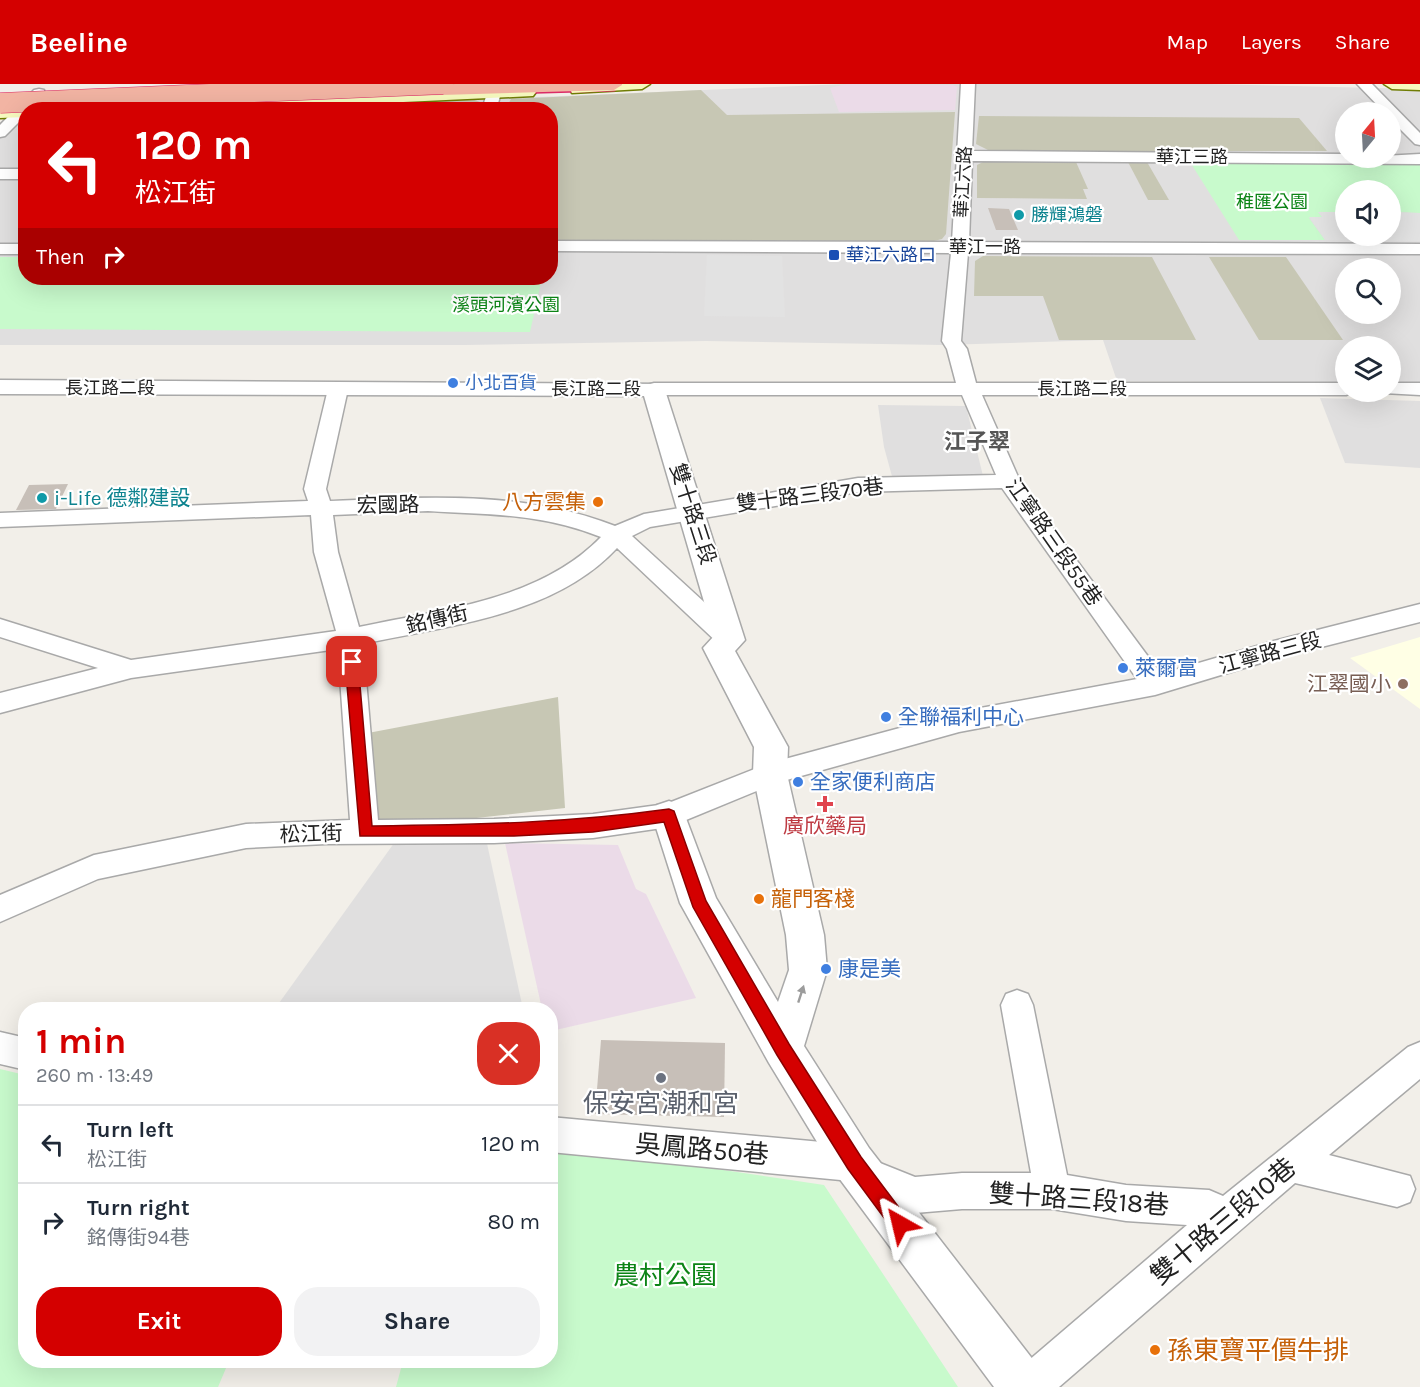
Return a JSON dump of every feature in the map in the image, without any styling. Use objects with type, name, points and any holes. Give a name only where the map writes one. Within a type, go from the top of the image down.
[{"type":"highway","points":[[0,100],[305,84]]},
{"type":"highway","points":[[0,100],[443,84]]},
{"type":"highway","points":[[192,102],[511,87],[615,85]]},
{"type":"highway","points":[[0,111],[18,110]]},
{"type":"main road","points":[[85,102],[420,84]]},
{"type":"main road","points":[[448,102],[492,101],[615,85],[642,84]]},
{"type":"main road","points":[[1392,84],[1420,85]]},
{"type":"main road","points":[[0,100],[18,103]]},
{"type":"main road","points":[[0,111],[18,107]]},
{"type":"street","points":[[64,102],[273,84]]},
{"type":"street","name":"華江六路","points":[[968,84],[960,247],[951,340],[957,349],[961,371],[970,389]]},
{"type":"street","points":[[1364,84],[1420,141]]},
{"type":"street","points":[[0,133],[18,116]]},
{"type":"street","name":"華江三路","points":[[964,156],[1420,159]]},
{"type":"street","points":[[0,174],[18,174]]},
{"type":"street","name":"華江一路","points":[[558,246],[1420,249]]},
{"type":"street","points":[[0,249],[18,249]]},
{"type":"street","name":"長江路二段","points":[[0,387],[1335,389]]},
{"type":"street","points":[[338,389],[315,489],[321,507],[326,552],[350,638],[365,832]]},
{"type":"street","name":"雙十路三段","points":[[654,389],[730,640]]},
{"type":"street","name":"江寧路三段55巷","points":[[970,389],[1008,481],[1155,685]]},
{"type":"street","points":[[1401,389],[1420,389]]},
{"type":"street","name":"雙十路三段70巷","points":[[616,535],[644,521],[690,511],[858,485],[1008,481]]},
{"type":"street","name":"宏國路","points":[[0,520],[428,504],[536,510],[578,520],[616,535],[730,640]]},
{"type":"street","name":"銘傳街","points":[[0,703],[131,669],[350,638],[507,603],[545,588],[574,572],[599,553],[616,535]]},
{"type":"street","name":"江寧路三段","points":[[669,815],[770,774],[959,722],[1155,685],[1274,650],[1420,613]]},
{"type":"street","name":"銘傳街","points":[[0,628],[131,669]]},
{"type":"street","points":[[730,640],[718,648],[771,747],[770,774],[805,935],[808,970],[783,1049]]},
{"type":"street","points":[[669,815],[699,903],[783,1049],[858,1169],[1026,1387]]},
{"type":"street","name":"松江街","points":[[2,900],[94,867],[246,836],[538,829],[593,826],[669,815]]},
{"type":"street","points":[[1017,1005],[1052,1191]]},
{"type":"street","points":[[0,1048],[18,1051]]},
{"type":"street","name":"雙十路三段10巷","points":[[1026,1387],[1224,1218],[1420,1059]]},
{"type":"street","name":"吳鳳路50巷","points":[[558,1135],[858,1169]]},
{"type":"street","points":[[1291,1164],[1397,1189]]},
{"type":"street","name":"雙十路三段18巷","points":[[858,1169],[915,1195],[962,1191],[1052,1191],[1126,1203],[1209,1208],[1224,1218]]},
{"type":"shaded area","points":[[847,84],[1206,84],[1420,89],[1420,382],[1401,382],[1401,336],[1335,336],[1335,382],[1117,381],[1103,340],[942,345],[706,341],[465,345],[0,345],[0,122],[18,121],[18,285],[558,285],[558,102],[415,102]]},
{"type":"shaded area","points":[[847,84],[953,85],[957,87],[955,110],[839,112],[830,88]]},
{"type":"shaded area","points":[[701,90],[727,115],[955,112],[946,234],[942,239],[934,241],[558,240],[558,102],[509,102],[511,99]]},
{"type":"shaded area","points":[[469,98],[480,102],[394,102]]},
{"type":"shaded area","points":[[979,116],[1299,118],[1327,151],[990,151],[976,144]]},
{"type":"shaded area","points":[[985,161],[1076,162],[1088,189],[1083,189],[1087,199],[977,198],[977,165]]},
{"type":"shaded area","points":[[1128,162],[1147,162],[1169,200],[1148,200]]},
{"type":"shaded area","points":[[1318,212],[1335,212],[1335,240],[1325,240],[1309,217],[1322,217]]},
{"type":"shaded area","points":[[1401,212],[1420,213],[1420,241],[1401,241]]},
{"type":"shaded area","points":[[707,255],[782,256],[785,317],[704,316]]},
{"type":"shaded area","points":[[983,256],[1152,257],[1196,340],[1059,340],[1043,296],[974,296],[975,261]]},
{"type":"shaded area","points":[[1209,257],[1286,257],[1340,336],[1335,336],[1335,340],[1259,340]]},
{"type":"shaded area","points":[[1320,398],[1335,398],[1335,402],[1420,401],[1420,468],[1345,463]]},
{"type":"shaded area","points":[[878,405],[966,406],[983,476],[893,480],[884,447]]},
{"type":"shaded area","name":"江翠國小","points":[[1420,637],[1420,709],[1350,658]]},
{"type":"shaded area","points":[[558,697],[565,808],[378,829],[368,733]]},
{"type":"shaded area","points":[[397,839],[486,839],[521,1002],[280,1002]]},
{"type":"shaded area","points":[[505,843],[618,845],[636,889],[646,894],[696,998],[558,1029],[558,1002],[540,1002]]},
{"type":"green space","name":"稚匯公園","points":[[1190,162],[1335,163],[1335,168],[1401,168],[1401,164],[1420,164],[1420,213],[1401,212],[1401,180],[1335,180],[1335,212],[1319,212],[1322,217],[1309,218],[1325,240],[1239,240]]},
{"type":"green space","name":"溪頭河濱公園","points":[[0,257],[18,257],[18,285],[540,285],[530,332],[0,329]]},
{"type":"green space","points":[[0,1069],[18,1073],[18,1368],[226,1368],[218,1387],[0,1387]]},
{"type":"green space","name":"農村公園","points":[[558,1154],[696,1166],[824,1185],[958,1387],[396,1387],[401,1368],[558,1368]]},
{"type":"building","points":[[988,208],[1009,209],[1018,230],[996,230]]},
{"type":"building","name":"i-Life 德鄰建設","points":[[68,484],[56,509],[16,510],[29,485]]},
{"type":"building","name":"保安宮潮和宮","points":[[601,1040],[725,1043],[724,1117],[595,1114]]},
{"type":"place","name":"勝輝鴻磐","points":[[1019,215]]},
{"type":"place","name":"華江六路口","points":[[834,255]]},
{"type":"place","name":"小北百貨","points":[[453,383]]},
{"type":"place","name":"i-Life 德鄰建設","points":[[42,498]]},
{"type":"place","name":"八方雲集","points":[[598,502]]},
{"type":"place","name":"萊爾富","points":[[1123,668]]},
{"type":"place","name":"江翠國小","points":[[1403,684]]},
{"type":"place","name":"全聯福利中心","points":[[886,717]]},
{"type":"place","name":"全家便利商店","points":[[798,782]]},
{"type":"place","name":"廣欣藥局","points":[[825,804]]},
{"type":"place","name":"龍門客棧","points":[[759,899]]},
{"type":"place","name":"康是美","points":[[826,969]]},
{"type":"place","name":"保安宮潮和宮","points":[[661,1078]]},
{"type":"place","name":"孫東寶平價牛排","points":[[1155,1350]]},
{"type":"district","name":"江子翠","points":[[977,441]]},
{"type":"route","points":[[352,662],[365,832],[494,831],[593,826],[669,815],[699,903],[783,1049],[854,1163],[900,1224]]}]
